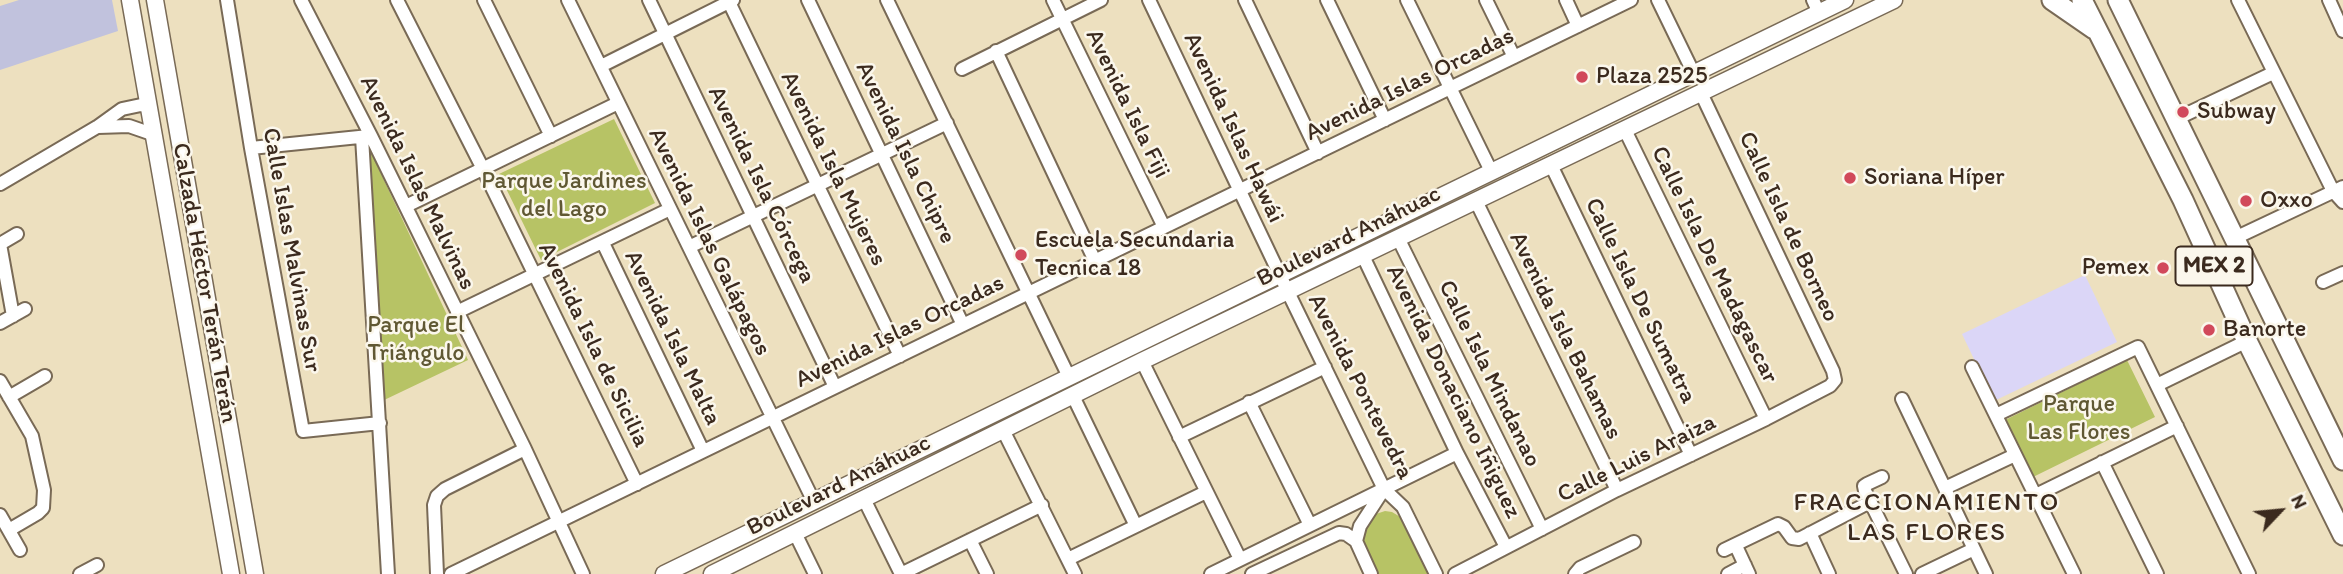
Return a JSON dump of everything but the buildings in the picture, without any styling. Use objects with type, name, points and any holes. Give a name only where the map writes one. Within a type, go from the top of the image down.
[{"type":"highway","points":[[2052,0],[2096,30]]},
{"type":"highway","name":"MEX 2","points":[[2081,0],[2183,200],[2247,341],[2343,535]]},
{"type":"highway","name":"MEX 2","points":[[2121,3],[2343,460]]},
{"type":"highway","points":[[2231,301],[2259,288]]},
{"type":"main road","name":"Calzada Héctor Terán Terán","points":[[130,0],[232,574]]},
{"type":"main road","points":[[138,0],[147,29],[152,36],[162,41]]},
{"type":"main road","name":"Calzada Héctor Terán Terán","points":[[155,0],[255,574]]},
{"type":"main road","name":"Boulevard Anáhuac","points":[[664,574],[1694,74],[1816,6],[1845,0]]},
{"type":"main road","name":"Boulevard Anáhuac","points":[[722,572],[1142,361],[1894,0]]},
{"type":"main road","points":[[149,106],[165,120],[175,162],[186,182]]},
{"type":"street","name":"Calle Islas Malvinas Sur","points":[[227,0],[303,431],[380,423]]},
{"type":"street","name":"Avenida Islas Malvinas","points":[[301,0],[367,136],[406,206],[583,574]]},
{"type":"street","name":"Avenida Isla de Sicilia","points":[[397,0],[484,169],[637,484]]},
{"type":"street","points":[[484,0],[551,136]]},
{"type":"street","name":"Avenida Islas Galápagos","points":[[568,0],[814,502]]},
{"type":"street","name":"Avenida Isla Córcega","points":[[649,0],[835,387]]},
{"type":"street","name":"Avenida Isla Chipre","points":[[808,0],[963,325]]},
{"type":"street","points":[[887,0],[1069,377]]},
{"type":"street","name":"Avenida Isla Fiji","points":[[1053,0],[1164,227]]},
{"type":"street","points":[[962,69],[1101,0]]},
{"type":"street","name":"Avenida Islas Hawái","points":[[1149,0],[1288,292]]},
{"type":"street","points":[[1245,0],[1318,153]]},
{"type":"street","points":[[1327,0],[1385,120]]},
{"type":"street","points":[[1407,0],[1491,171]]},
{"type":"street","points":[[1486,0],[1514,57]]},
{"type":"street","points":[[1566,0],[1578,26]]},
{"type":"street","name":"Avenida Islas Orcadas","points":[[451,574],[1631,0]]},
{"type":"street","points":[[1658,0],[1694,74]]},
{"type":"street","points":[[2238,0],[2273,73],[2343,202]]},
{"type":"street","points":[[2329,0],[2343,31]]},
{"type":"street","points":[[601,66],[730,1]]},
{"type":"street","name":"Avenida Isla Mujeres","points":[[730,1],[900,356]]},
{"type":"street","points":[[996,51],[1095,261]]},
{"type":"street","points":[[2176,119],[2273,73]]},
{"type":"street","name":"Calle Isla de Borneo","points":[[1701,93],[1835,380]]},
{"type":"street","points":[[406,206],[618,103]]},
{"type":"street","points":[[0,184],[97,127],[122,109],[149,106]]},
{"type":"street","points":[[689,247],[947,123]]},
{"type":"street","points":[[97,127],[130,125],[155,135]]},
{"type":"street","name":"Calle Isla De Madagascar","points":[[1625,130],[1766,419]]},
{"type":"street","points":[[251,148],[367,136],[388,574]]},
{"type":"street","name":"Calle Isla De Sumatra","points":[[1551,165],[1691,455]]},
{"type":"street","points":[[2235,238],[2338,189]]},
{"type":"street","name":"Avenida Isla Bahamas","points":[[1476,201],[1617,490]]},
{"type":"street","points":[[457,312],[670,209]]},
{"type":"street","points":[[13,316],[0,244],[17,234]]},
{"type":"street","name":"Calle Isla Mindanao","points":[[1398,238],[1542,529]]},
{"type":"street","name":"Avenida Isla Malta","points":[[603,243],[703,451]]},
{"type":"street","name":"Avenida Donaciano Iñiguez","points":[[1363,256],[1457,453],[1506,547]]},
{"type":"street","points":[[2323,282],[2343,273]]},
{"type":"street","name":"Avenida Pontevedra","points":[[1288,292],[1384,489],[1403,507],[1436,574]]},
{"type":"street","points":[[0,323],[25,309]]},
{"type":"street","points":[[2157,385],[2247,341]]},
{"type":"street","points":[[1996,415],[2138,347],[2249,574]]},
{"type":"street","points":[[1142,361],[1240,559]]},
{"type":"street","points":[[1179,437],[1325,367]]},
{"type":"street","points":[[1972,367],[2074,574]]},
{"type":"street","points":[[9,397],[44,376]]},
{"type":"street","name":"Calle Luis Araiza","points":[[1455,574],[1617,490],[1766,419],[1830,386],[1835,380]]},
{"type":"street","points":[[0,381],[32,436],[45,503],[38,513],[9,530]]},
{"type":"street","points":[[1073,396],[1136,526]]},
{"type":"street","points":[[1902,399],[1986,574]]},
{"type":"street","points":[[1249,402],[1310,525]]},
{"type":"street","points":[[2036,495],[2177,426]]},
{"type":"street","points":[[1003,430],[1075,574]]},
{"type":"street","points":[[437,574],[434,505],[437,496],[445,489],[525,449]]},
{"type":"street","points":[[1211,574],[1457,453]]},
{"type":"street","points":[[1945,488],[2015,455]]},
{"type":"street","points":[[2102,462],[2157,574]]},
{"type":"street","points":[[1882,477],[1864,486],[1906,574]]},
{"type":"street","points":[[1356,541],[1360,526],[1384,489]]},
{"type":"street","points":[[1068,559],[1206,492]]},
{"type":"street","points":[[864,499],[901,574],[1042,505]]},
{"type":"street","points":[[1728,574],[1747,570],[1730,548],[1773,526],[1781,525],[1792,538],[1804,536],[1870,502]]},
{"type":"street","points":[[0,515],[20,550]]},
{"type":"street","points":[[796,533],[816,574]]},
{"type":"street","points":[[1252,574],[1329,536],[1346,534],[1356,541],[1371,574]]},
{"type":"street","points":[[1804,536],[1829,574]]},
{"type":"street","points":[[970,540],[987,574]]},
{"type":"street","points":[[1576,573],[1580,568],[1634,542]]},
{"type":"street","points":[[1922,574],[1974,549]]},
{"type":"street","points":[[80,574],[97,565]]},
{"type":"shaded area","points":[[19,0],[112,0],[118,31],[0,70],[0,6]]},
{"type":"shaded area","points":[[2085,275],[2117,342],[1994,401],[1962,334]]},
{"type":"green space","name":"Parque Jardines del Lago","points":[[614,119],[655,203],[541,260],[499,174]]},
{"type":"green space","name":"Parque El Triángulo","points":[[370,150],[468,360],[380,402]]},
{"type":"green space","name":"Parque Las Flores","points":[[2127,360],[2155,417],[2031,478],[2003,421]]},
{"type":"green space","points":[[1385,511],[1407,521],[1428,574],[1375,574],[1361,541],[1366,522],[1373,515]]},
{"type":"place","name":"Plaza 2525","points":[[1582,77]]},
{"type":"place","name":"Subway","points":[[2183,112]]},
{"type":"place","name":"Soriana Híper","points":[[1850,178]]},
{"type":"place","name":"Oxxo","points":[[2246,201]]},
{"type":"place","name":"Escuela Secundaria Tecnica 18","points":[[1021,255]]},
{"type":"place","name":"Pemex","points":[[2163,268]]},
{"type":"place","name":"Banorte","points":[[2209,330]]},
{"type":"district","name":"FRACCIONAMIENTO LAS FLORES","points":[[1927,518]]}]
